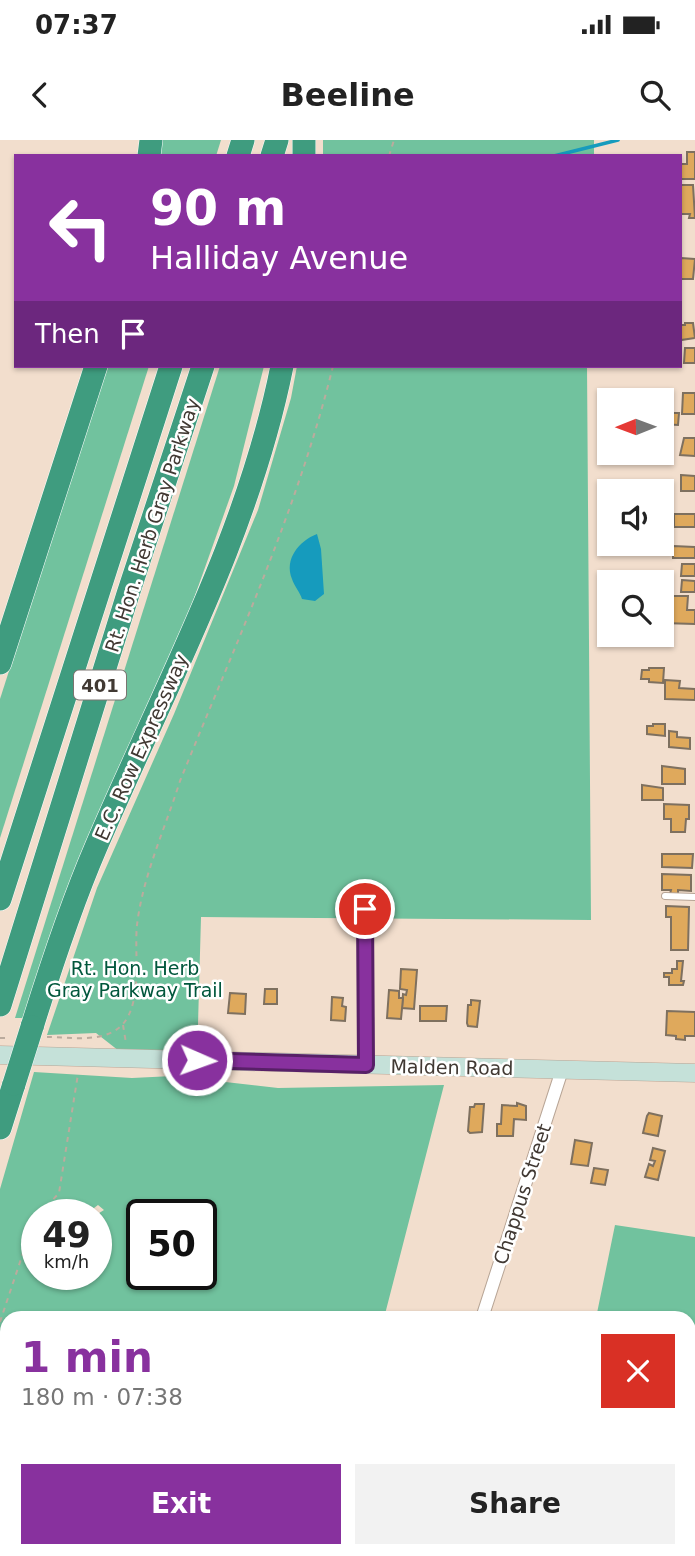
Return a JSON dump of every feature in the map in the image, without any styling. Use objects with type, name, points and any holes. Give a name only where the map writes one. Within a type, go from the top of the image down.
[{"type":"highway","points":[[0,663],[95,368]]},
{"type":"highway","name":"Rt. Hon. Herb Gray Parkway","points":[[0,899],[170,368]]},
{"type":"highway","name":"Rt. Hon. Herb Gray Parkway","points":[[0,1005],[128,594],[202,368]]},
{"type":"highway","name":"E.C. Row Expressway","points":[[0,1128],[28,1034],[75,899],[235,534],[257,468],[282,368]]},
{"type":"main road","name":"Malden Road","points":[[0,1055],[695,1073]]},
{"type":"street","points":[[365,909],[366,1065]]},
{"type":"street","name":"Chappus Street","points":[[484,1311],[562,1070]]},
{"type":"lane","points":[[665,896],[695,897]]},
{"type":"path","points":[[0,1038],[28,1034],[103,1037],[123,1024],[135,991],[137,928],[150,865],[165,830],[180,781],[294,495],[320,418],[332,368]]},
{"type":"path","points":[[123,1024],[128,1058]]},
{"type":"path","points":[[54,1199],[59,1193],[77,1092],[80,1057]]},
{"type":"path","points":[[4,1311],[21,1259]]},
{"type":"green space","points":[[158,140],[221,140],[217,154],[155,154]]},
{"type":"green space","points":[[323,140],[594,140],[594,154],[323,154]]},
{"type":"green space","points":[[106,368],[148,368],[0,838],[0,699]]},
{"type":"green space","points":[[219,368],[264,368],[234,486],[177,646],[27,1018],[15,1018]]},
{"type":"green space","name":"Rt. Hon. Herb Gray Parkway Trail","points":[[297,368],[587,368],[591,920],[201,917],[197,1060],[128,1058],[96,1033],[47,1035],[97,888],[174,714],[258,510],[291,398]]},
{"type":"green space","points":[[34,1072],[132,1078],[173,1076],[278,1088],[444,1085],[386,1311],[0,1311],[0,1189]]},
{"type":"green space","points":[[615,1225],[695,1237],[695,1311],[597,1311]]},
{"type":"water","points":[[317,534],[321,549],[324,594],[315,601],[302,599],[292,579],[290,565],[299,546]]},
{"type":"building","points":[[687,152],[695,152],[695,179],[682,179],[682,164],[687,164]]},
{"type":"building","points":[[682,185],[693,185],[695,218],[689,218],[690,214],[682,214]]},
{"type":"building","points":[[682,258],[695,259],[693,279],[682,279]]},
{"type":"building","points":[[693,323],[695,338],[682,340],[682,325]]},
{"type":"building","points":[[685,348],[695,348],[695,363],[684,363]]},
{"type":"building","points":[[683,393],[695,393],[695,414],[682,414]]},
{"type":"building","points":[[674,413],[679,413],[678,425],[674,425]]},
{"type":"building","points":[[684,438],[695,438],[695,456],[680,455]]},
{"type":"building","points":[[681,475],[695,476],[695,491],[681,491]]},
{"type":"building","points":[[674,514],[695,514],[695,527],[674,527]]},
{"type":"building","points":[[674,546],[695,547],[695,558],[673,558]]},
{"type":"building","points":[[682,564],[695,564],[695,576],[681,576]]},
{"type":"building","points":[[682,580],[695,581],[695,592],[681,592]]},
{"type":"building","points":[[674,596],[688,596],[687,610],[695,610],[695,624],[674,623]]},
{"type":"building","points":[[664,668],[663,683],[641,679],[642,670]]},
{"type":"building","points":[[665,680],[680,681],[679,688],[695,689],[695,700],[665,699]]},
{"type":"building","points":[[665,724],[665,736],[647,734],[647,726]]},
{"type":"building","points":[[669,731],[677,732],[677,737],[690,738],[690,749],[669,747]]},
{"type":"building","points":[[662,766],[685,769],[685,784],[662,784]]},
{"type":"building","points":[[642,785],[663,788],[663,800],[642,800]]},
{"type":"building","points":[[664,804],[689,805],[685,832],[671,832],[671,819],[664,819]]},
{"type":"building","points":[[662,854],[693,854],[692,868],[662,867]]},
{"type":"building","points":[[662,874],[691,875],[691,891],[678,890],[678,894],[670,894],[671,890],[662,890]]},
{"type":"building","points":[[666,906],[689,907],[688,950],[671,950],[671,917],[666,917]]},
{"type":"building","points":[[677,961],[683,961],[683,985],[669,985],[669,977],[664,977],[664,973],[672,973],[672,969],[677,969]]},
{"type":"building","points":[[401,969],[417,970],[414,1009],[402,1008],[403,994],[406,995],[407,990],[400,989]]},
{"type":"building","points":[[265,989],[277,989],[277,1004],[264,1004]]},
{"type":"building","points":[[389,990],[399,991],[399,998],[403,998],[401,1019],[387,1018]]},
{"type":"building","points":[[230,993],[246,994],[245,1014],[228,1013]]},
{"type":"building","points":[[332,997],[343,998],[342,1006],[346,1007],[345,1021],[331,1020]]},
{"type":"building","points":[[471,1000],[480,1001],[477,1027],[468,1026],[467,1023]]},
{"type":"building","points":[[420,1006],[447,1006],[446,1021],[420,1021]]},
{"type":"building","points":[[667,1011],[695,1012],[695,1036],[685,1036],[685,1040],[666,1035]]},
{"type":"building","points":[[517,1103],[526,1106],[526,1120],[514,1119],[513,1136],[497,1136],[502,1105],[517,1106]]},
{"type":"building","points":[[484,1104],[482,1132],[470,1133],[470,1107]]},
{"type":"building","points":[[649,1113],[662,1116],[658,1136],[643,1133]]},
{"type":"building","points":[[575,1140],[592,1143],[588,1166],[571,1164]]},
{"type":"building","points":[[653,1148],[665,1151],[658,1180],[645,1177],[649,1164],[653,1166],[655,1161],[650,1160]]},
{"type":"building","points":[[594,1168],[608,1170],[605,1185],[591,1183]]},
{"type":"waterway","points":[[562,154],[618,140]]},
{"type":"route","points":[[197,1060],[366,1065],[365,909]]}]
